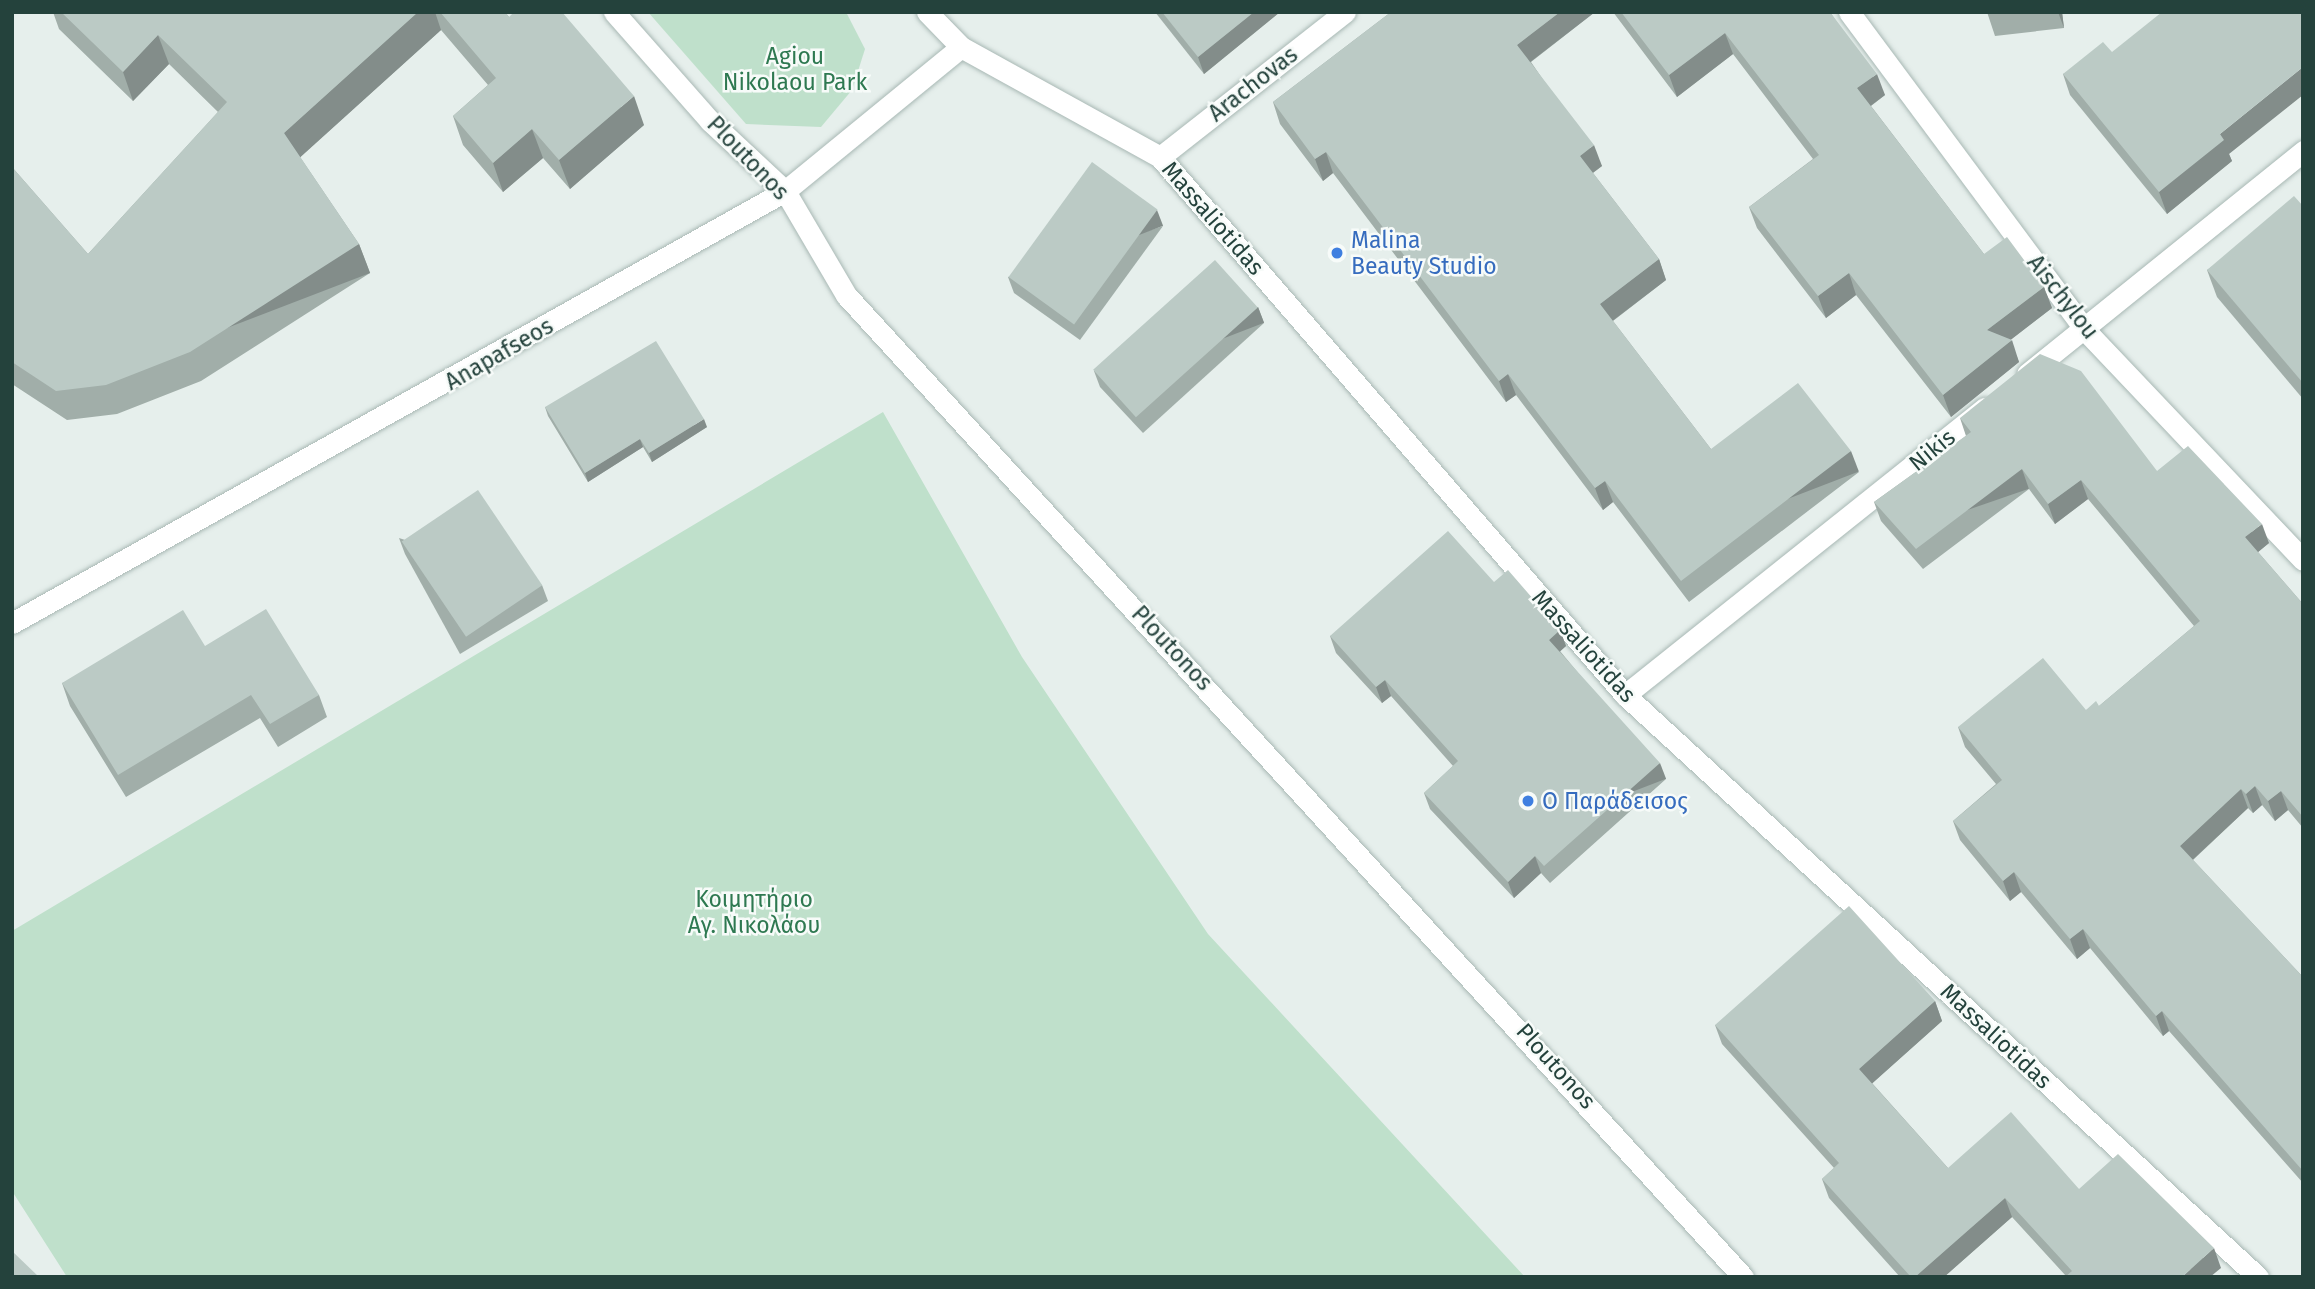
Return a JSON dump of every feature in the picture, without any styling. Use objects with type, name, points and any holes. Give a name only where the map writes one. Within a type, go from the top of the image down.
[{"type":"street","name":"Ploutonos","points":[[614,12],[710,121],[785,191],[846,295],[1503,1007],[1743,1277]]},
{"type":"street","name":"Massaliotidas","points":[[927,12],[961,47],[1160,157],[1625,695],[2258,1277]]},
{"type":"street","name":"Arachovas","points":[[1160,157],[1345,12]]},
{"type":"street","name":"Aischylou","points":[[1849,12],[2084,329],[2303,560]]},
{"type":"street","name":"Anapafseos","points":[[12,623],[785,191],[961,47]]},
{"type":"street","name":"Nikis","points":[[1625,695],[2303,151]]},
{"type":"green space","name":"Agiou Nikolaou Park","points":[[648,12],[846,12],[865,49],[852,90],[821,127],[746,124]]},
{"type":"green space","name":"Κοιμητήριο Αγ. Νικολάου","points":[[883,412],[1022,657],[1208,934],[1525,1277],[67,1277],[12,1191],[12,931]]},
{"type":"building","points":[[61,12],[418,12],[284,133],[359,244],[190,352],[106,385],[56,391],[12,362],[12,167],[88,254],[227,102],[158,35],[123,72]]},
{"type":"building","points":[[440,12],[505,12],[509,17],[514,12],[562,12],[634,96],[559,160],[532,129],[493,163],[453,116],[496,78]]},
{"type":"building","points":[[1162,12],[1254,12],[1198,57]]},
{"type":"building","points":[[1391,12],[1560,12],[1517,45],[1594,145],[1580,156],[1659,259],[1600,304],[1711,449],[1798,383],[1851,451],[1681,581],[1605,481],[1595,488],[1508,374],[1499,381],[1326,152],[1315,159],[1273,102]]},
{"type":"building","points":[[1621,12],[1830,12],[1877,74],[1857,88],[1984,254],[2007,237],[2044,287],[1987,330],[2012,340],[1943,395],[1849,273],[1818,296],[1749,207],[1819,155],[1725,33],[1669,75]]},
{"type":"building","points":[[2162,12],[2303,12],[2303,67],[2220,134],[2224,140],[2159,192],[2063,74],[2103,42],[2112,52]]},
{"type":"building","points":[[1092,162],[1158,210],[1074,324],[1009,277]]},
{"type":"building","points":[[2294,196],[2303,206],[2303,383],[2207,270]]},
{"type":"building","points":[[1215,260],[1258,308],[1136,417],[1093,370]]},
{"type":"building","points":[[656,341],[704,419],[649,453],[640,439],[585,473],[545,407]]},
{"type":"building","points":[[2040,354],[2081,371],[2157,471],[2188,446],[2262,524],[2245,537],[2303,604],[2303,817],[2281,791],[2268,801],[2255,786],[2246,794],[2241,789],[2180,846],[2303,977],[2303,1171],[2162,1011],[2156,1016],[2083,929],[2070,939],[2014,872],[2003,881],[1953,821],[2002,780],[1958,727],[2043,658],[2086,710],[2096,701],[2099,706],[2200,621],[2081,480],[2048,504],[2022,469],[1916,549],[1874,502],[1971,432],[1960,418]]},
{"type":"building","points":[[478,490],[542,585],[466,637],[402,541]]},
{"type":"building","points":[[1448,531],[1494,582],[1508,570],[1560,630],[1549,640],[1660,763],[1544,866],[1535,856],[1508,882],[1424,793],[1458,761],[1385,680],[1376,687],[1330,636]]},
{"type":"building","points":[[266,609],[319,695],[270,724],[251,695],[118,775],[62,683],[183,610],[205,646]]},
{"type":"building","points":[[1849,906],[1935,1001],[1859,1069],[1948,1168],[2011,1112],[2079,1189],[2118,1154],[2214,1248],[2182,1277],[2065,1277],[2072,1271],[2005,1198],[1915,1277],[1911,1277],[1822,1179],[1839,1163],[1715,1025]]},
{"type":"building","points":[[12,1251],[39,1277],[12,1277]]},
{"type":"place","name":"Malina Beauty Studio","points":[[1337,253]]},
{"type":"place","name":"Ο Παράδεισος","points":[[1528,801]]}]
